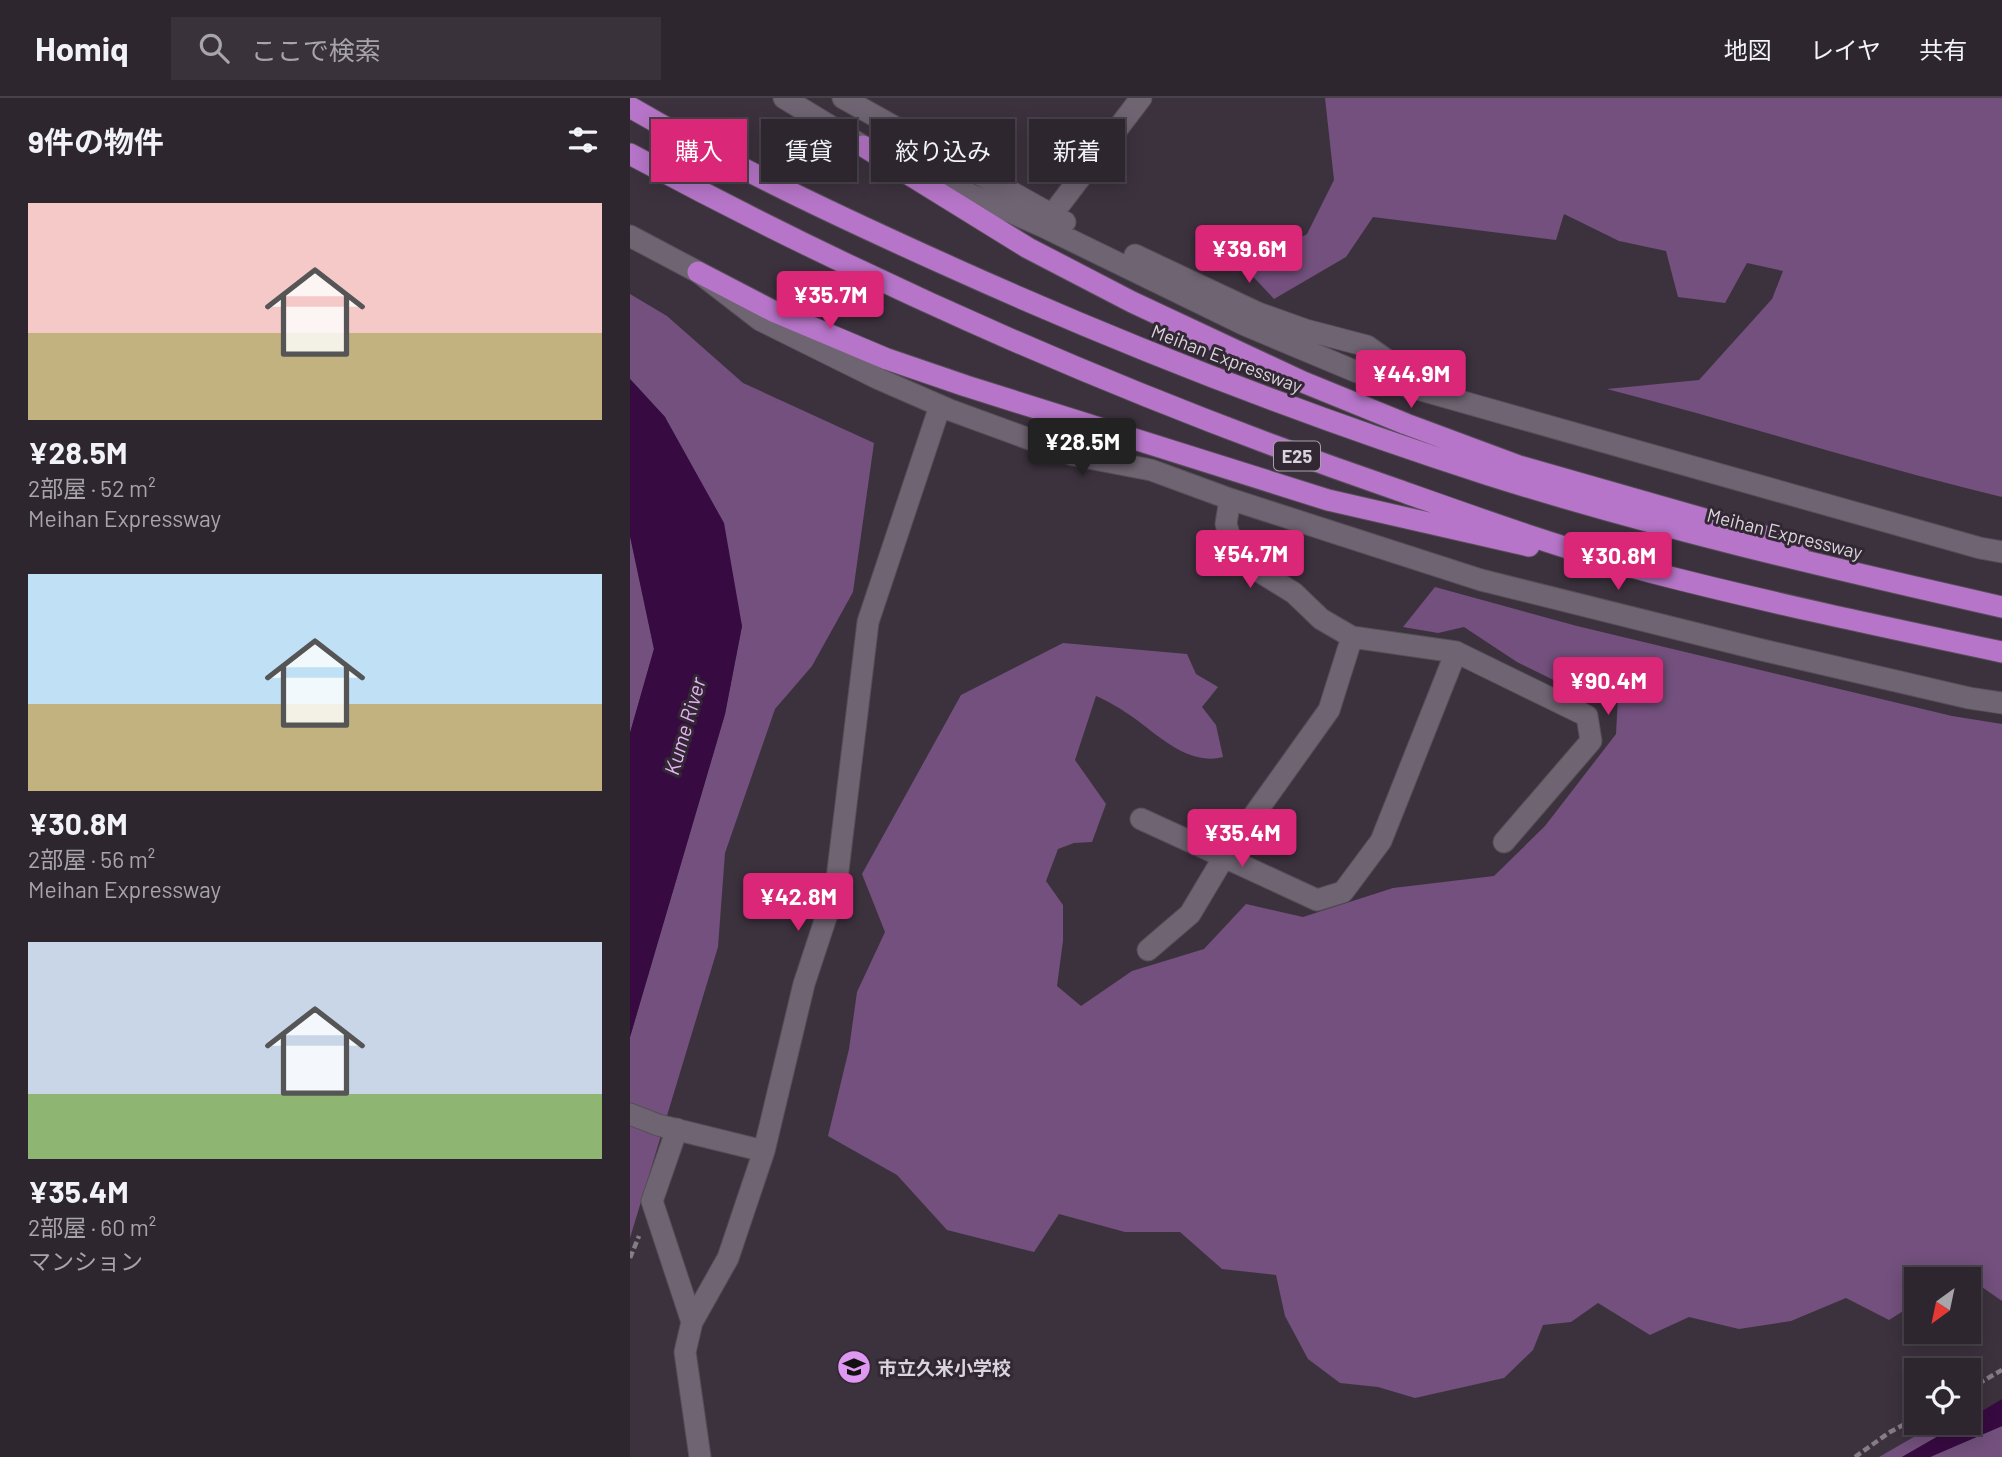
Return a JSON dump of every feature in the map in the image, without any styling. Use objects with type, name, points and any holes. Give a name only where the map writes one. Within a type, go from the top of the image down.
[{"type":"highway","name":"Meihan Expressway","points":[[634,109],[756,173],[923,254],[1152,354],[1318,418],[1491,475],[1660,524],[1829,568],[2002,607]]},
{"type":"highway","points":[[863,146],[1028,248],[1132,302],[1303,382],[1406,424],[1519,466],[1869,565],[2002,607]]},
{"type":"highway","name":"E25","points":[[630,153],[742,214],[873,278],[1152,401],[1354,475],[1469,515],[1647,571],[1828,615],[2002,652]]},
{"type":"highway","points":[[698,272],[774,311],[887,359],[1075,422],[1328,500],[1462,532],[1647,571]]},
{"type":"street","points":[[783,98],[863,146],[1044,228],[1245,325],[1357,372],[2002,552]]},
{"type":"street","points":[[843,98],[1051,216],[1258,313],[1306,330],[1367,346],[1398,368],[1408,387]]},
{"type":"street","points":[[1051,216],[1142,98]]},
{"type":"street","points":[[630,236],[698,272],[760,320],[879,379],[945,408],[1073,455],[1151,470],[1230,499],[1481,580],[1758,649],[1969,698],[2002,703]]},
{"type":"street","points":[[700,1457],[685,1352],[692,1322],[728,1258],[764,1152],[804,984],[836,887],[868,622],[945,408]]},
{"type":"street","points":[[1230,499],[1226,524],[1233,548],[1244,562],[1294,593],[1321,618],[1352,638],[1456,652],[1587,716],[1591,741],[1504,842]]},
{"type":"street","points":[[1147,950],[1190,914],[1224,857],[1329,710],[1352,638]]},
{"type":"street","points":[[1141,819],[1317,900],[1343,892],[1381,841],[1456,652]]},
{"type":"street","points":[[630,1114],[667,1127],[764,1152]]},
{"type":"street","points":[[667,1127],[652,1201],[692,1322]]},
{"type":"path","points":[[1981,1382],[2002,1370]]},
{"type":"path","points":[[1855,1457],[1904,1424]]},
{"type":"shaded area","points":[[1325,98],[2002,98],[2002,497],[1607,389],[1699,380],[1772,299],[1783,271],[1747,263],[1725,303],[1678,297],[1666,251],[1619,241],[1564,214],[1556,240],[1373,217],[1346,257],[1274,299],[1245,268],[1307,234],[1334,180]]},
{"type":"shaded area","points":[[630,294],[667,316],[743,383],[874,443],[853,592],[812,666],[775,709],[725,853],[718,947],[630,1238],[630,1037],[725,714],[742,626],[665,417],[630,379]]},
{"type":"shaded area","points":[[630,536],[654,649],[630,733]]},
{"type":"shaded area","points":[[1435,587],[1577,626],[1952,716],[2002,724],[2002,1301],[1981,1286],[1981,1267],[1950,1265],[1904,1267],[1904,1311],[1889,1320],[1846,1298],[1791,1321],[1739,1329],[1689,1317],[1650,1335],[1598,1303],[1571,1322],[1543,1325],[1533,1350],[1504,1378],[1415,1398],[1378,1387],[1340,1383],[1308,1359],[1285,1316],[1276,1275],[1222,1269],[1180,1232],[1125,1232],[1059,1214],[1034,1252],[947,1230],[897,1175],[828,1136],[849,1049],[857,992],[885,932],[862,874],[961,695],[1063,643],[1187,654],[1196,674],[1218,687],[1202,707],[1216,725],[1223,757],[1198,757],[1175,748],[1134,718],[1096,696],[1075,760],[1106,804],[1092,842],[1074,843],[1058,849],[1046,881],[1063,905],[1063,941],[1057,986],[1081,1006],[1132,971],[1204,949],[1246,904],[1303,917],[1393,888],[1494,876],[1545,826],[1616,734],[1618,697],[1584,695],[1517,662],[1464,627],[1438,633],[1403,627]]},
{"type":"shaded area","points":[[2002,1426],[2002,1457],[1930,1457]]},
{"type":"shaded area","points":[[1917,1435],[1940,1435],[1902,1457],[1879,1457]]},
{"type":"water","name":"Kume River","points":[[630,379],[665,417],[724,523],[742,626],[725,714],[630,1037],[630,733],[654,649],[630,536]]},
{"type":"water","points":[[2002,1399],[2002,1426],[1930,1457],[1902,1457],[1940,1435],[1981,1435],[1981,1412]]},
{"type":"place","name":"市立久米小学校","points":[[854,1367]]}]
